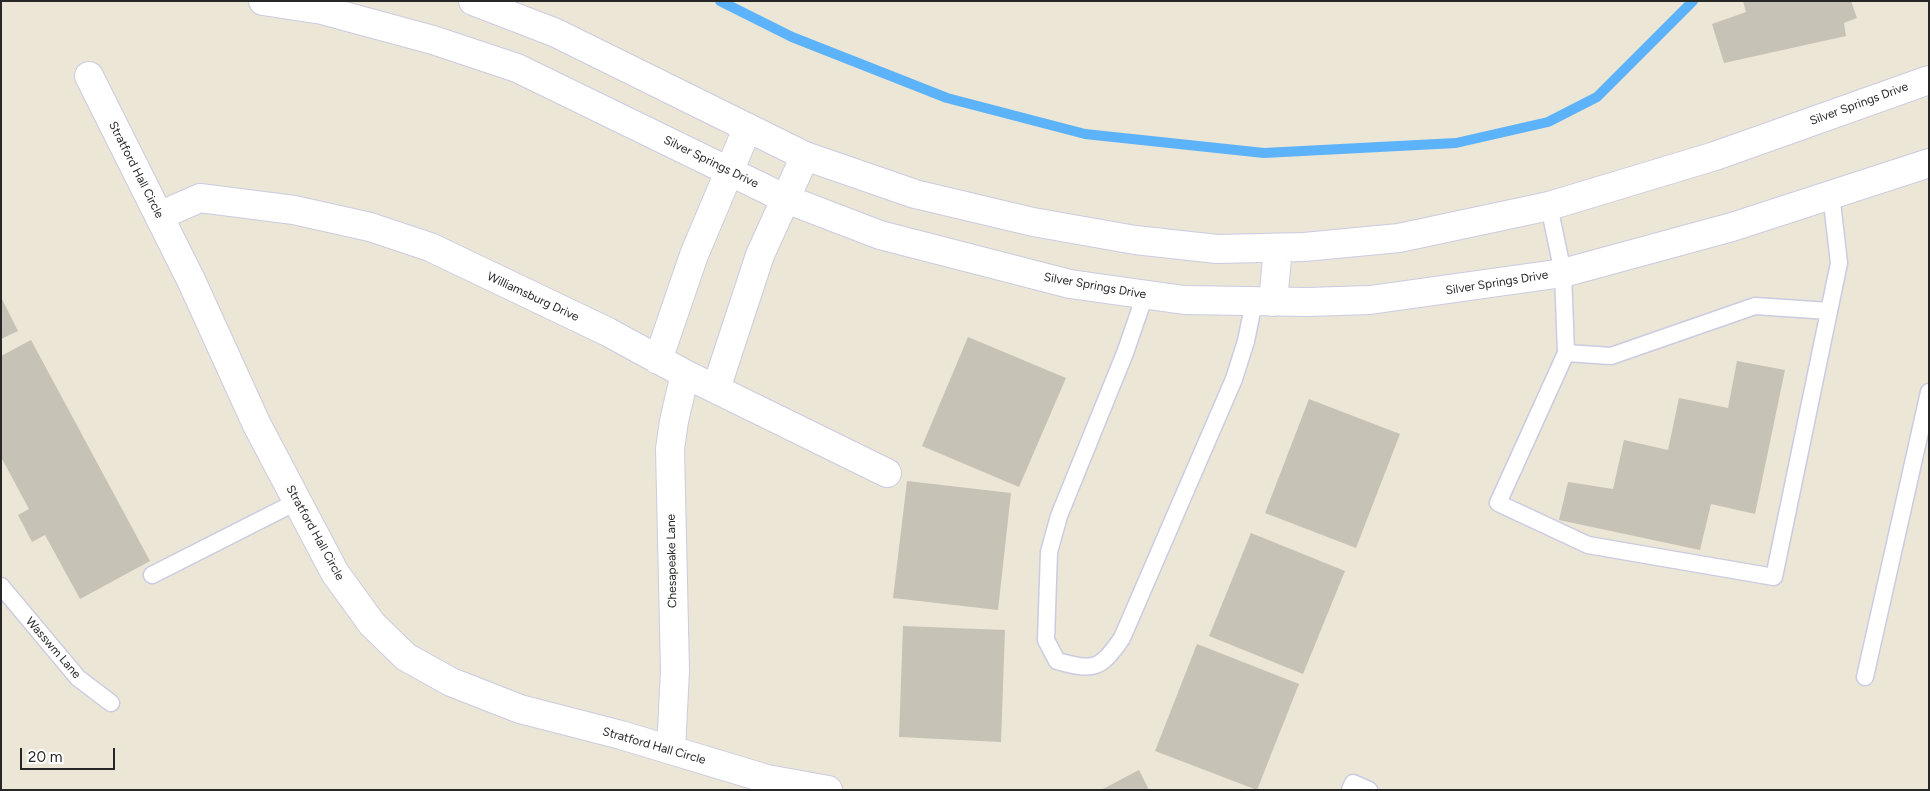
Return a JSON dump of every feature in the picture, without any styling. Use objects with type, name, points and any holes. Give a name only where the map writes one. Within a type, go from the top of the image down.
[{"type":"street","name":"Silver Springs Drive","points":[[263,1],[322,10],[433,40],[517,68],[786,199],[880,235],[1070,284],[1184,300],[1263,302],[1370,300],[1563,273],[1671,245],[1929,163]]},
{"type":"street","name":"Silver Springs Drive","points":[[473,1],[556,33],[805,156],[915,194],[1033,222],[1144,241],[1217,248],[1278,248],[1399,238],[1549,206],[1715,156],[1929,80]]},
{"type":"street","name":"Stratford Hall Circle","points":[[89,76],[159,216],[257,425],[335,573],[372,624],[406,657],[451,682],[520,709],[672,750],[767,780],[828,790]]},
{"type":"street","points":[[658,360],[694,255],[747,129]]},
{"type":"street","points":[[716,389],[760,255],[805,156]]},
{"type":"street","name":"Williamsburg Drive","points":[[159,216],[200,198],[294,210],[370,227],[430,247],[608,332],[685,374],[887,473]]},
{"type":"street","points":[[1263,302],[1278,248]]},
{"type":"street","name":"Chesapeake Lane","points":[[672,750],[675,671],[670,449],[674,421],[685,374]]},
{"type":"lane","points":[[1549,206],[1563,273],[1566,353],[1498,504],[1588,545],[1774,577],[1839,263],[1831,194]]},
{"type":"lane","points":[[1145,295],[1126,353],[1059,516],[1049,552],[1046,640],[1057,661],[1083,668],[1107,660],[1122,638],[1234,379],[1246,341],[1263,302]]},
{"type":"lane","points":[[1566,353],[1611,356],[1755,306],[1829,311]]},
{"type":"lane","points":[[1865,677],[1929,392]]},
{"type":"lane","points":[[152,575],[298,501]]},
{"type":"lane","name":"Wasswm Lane","points":[[1,586],[78,678],[111,703]]},
{"type":"lane","points":[[1350,790],[1353,783],[1368,790]]},
{"type":"building","points":[[1743,1],[1851,1],[1857,18],[1844,23],[1846,36],[1724,63],[1712,24],[1746,12]]},
{"type":"building","points":[[1,297],[18,331],[1,339]]},
{"type":"building","points":[[968,337],[1066,378],[1019,487],[922,446]]},
{"type":"building","points":[[31,340],[150,561],[80,599],[45,535],[32,542],[18,515],[29,509],[1,457],[1,356]]},
{"type":"building","points":[[1737,361],[1785,370],[1755,514],[1711,504],[1700,550],[1559,520],[1568,482],[1613,489],[1624,440],[1668,450],[1679,398],[1728,408]]},
{"type":"building","points":[[1309,399],[1400,434],[1356,548],[1265,513]]},
{"type":"building","points":[[907,481],[1011,493],[998,610],[893,598]]},
{"type":"building","points":[[1251,533],[1345,571],[1303,674],[1209,636]]},
{"type":"building","points":[[903,626],[1005,630],[1001,742],[899,737]]},
{"type":"building","points":[[1197,644],[1299,684],[1257,790],[1155,751]]},
{"type":"building","points":[[1139,770],[1149,790],[1101,790]]},
{"type":"waterway","points":[[720,1],[792,37],[947,98],[1085,134],[1264,153],[1456,143],[1548,122],[1597,97],[1693,1]]}]
